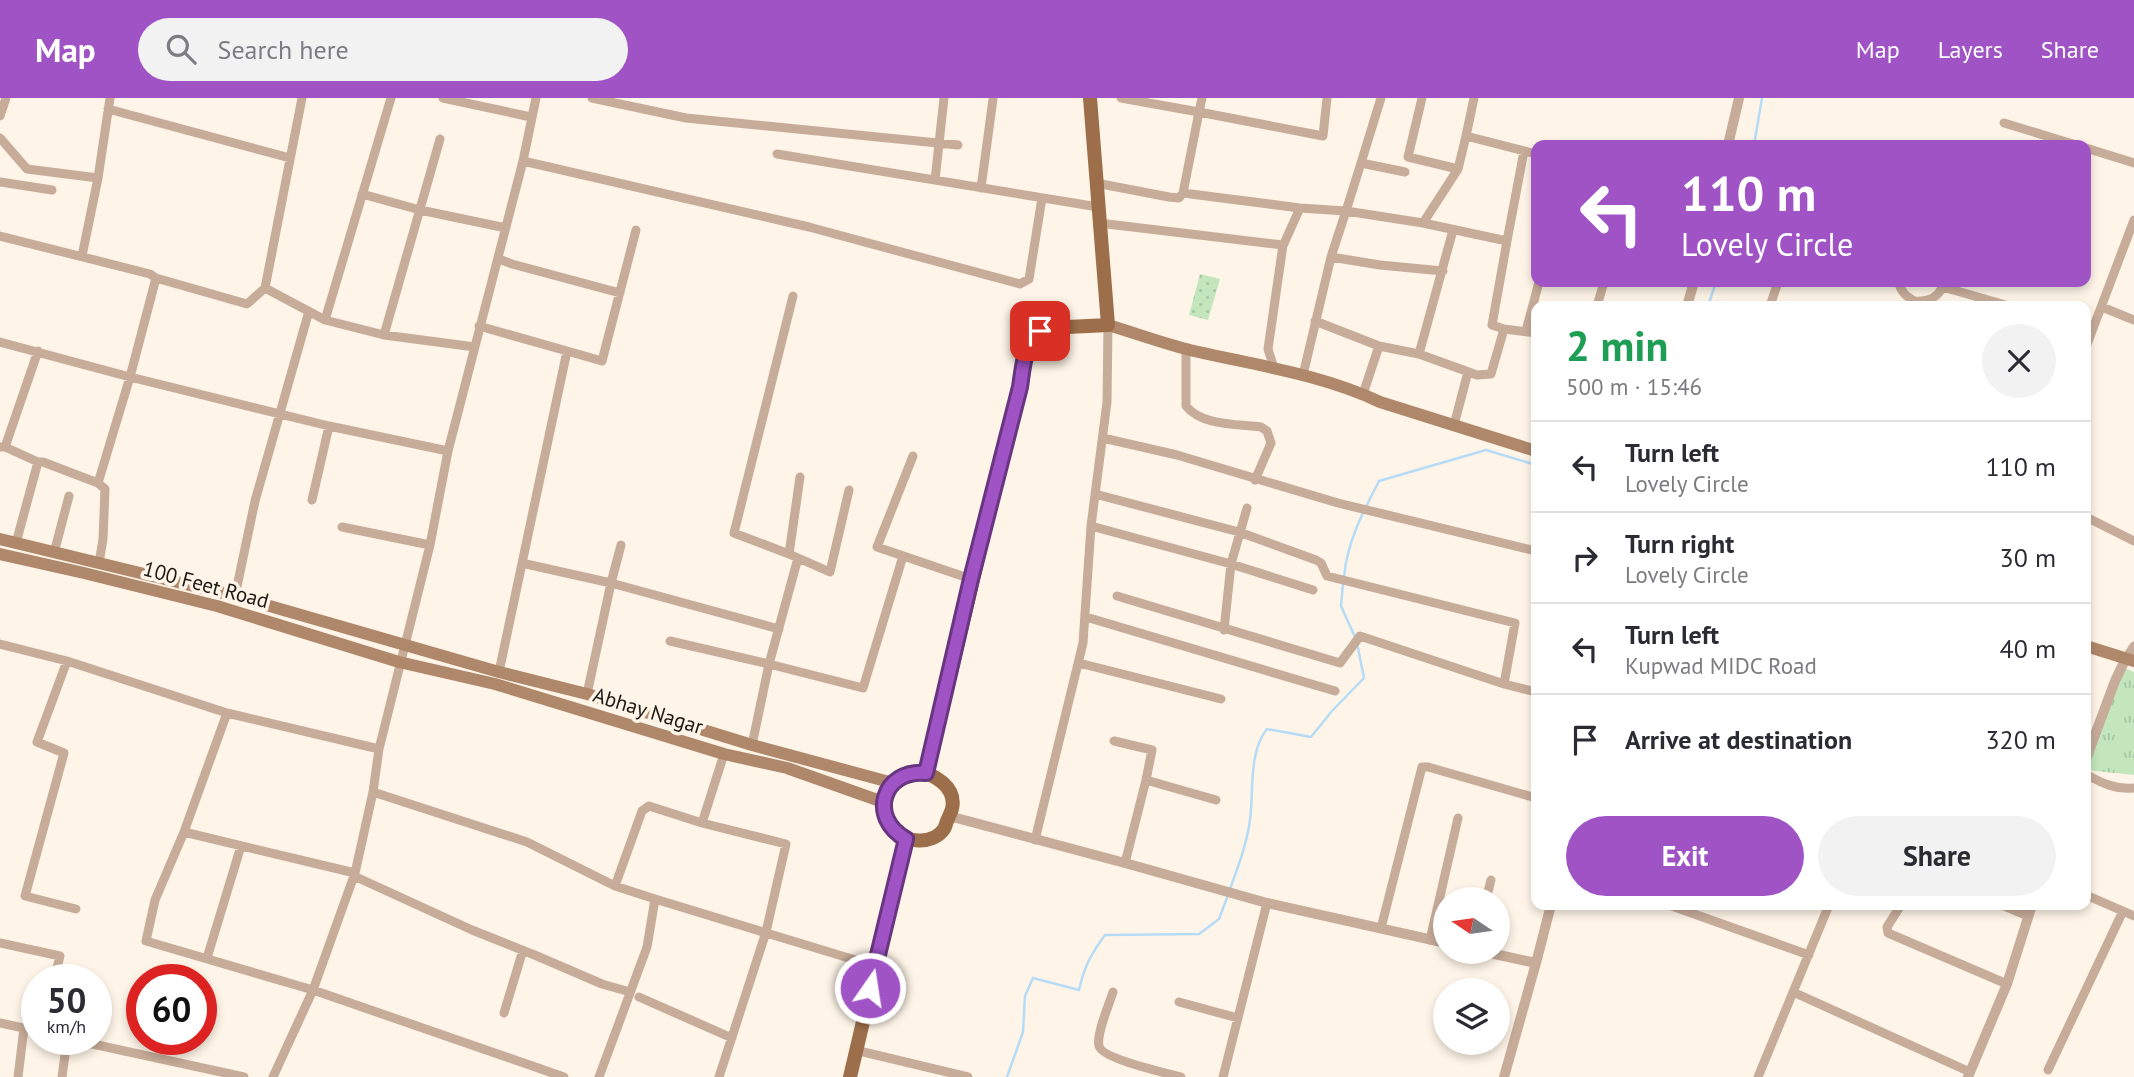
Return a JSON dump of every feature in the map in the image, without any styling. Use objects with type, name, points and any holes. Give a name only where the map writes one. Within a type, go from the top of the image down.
[{"type":"main road","points":[[1090,98],[1108,325]]},
{"type":"main road","points":[[926,773],[1029,344],[1040,331],[1048,328],[1108,325],[1186,349],[1303,375],[1531,449]]},
{"type":"main road","points":[[0,539],[235,596],[893,783]]},
{"type":"main road","name":"100 Feet Road","points":[[0,554],[217,606],[399,662]]},
{"type":"main road","points":[[2091,648],[2130,660]]},
{"type":"main road","name":"Abhay Nagar","points":[[399,662],[495,684],[724,754],[787,768],[883,802]]},
{"type":"main road","points":[[916,772],[926,773],[944,783],[949,791],[952,811],[944,829],[927,840],[906,839],[890,827],[883,802],[893,783],[905,774],[916,772]]},
{"type":"main road","points":[[849,1077],[906,839]]},
{"type":"street","points":[[0,116],[6,98]]},
{"type":"street","points":[[82,256],[98,178],[110,98]]},
{"type":"street","points":[[0,236],[150,274],[247,304],[265,288],[302,98]]},
{"type":"street","points":[[325,320],[391,98]]},
{"type":"street","points":[[443,98],[531,117]]},
{"type":"street","points":[[273,1077],[313,990],[355,875],[373,792],[379,749],[429,545],[448,451],[499,259],[536,98]]},
{"type":"street","points":[[935,180],[944,98]]},
{"type":"street","points":[[1121,98],[1324,136],[1327,98]]},
{"type":"street","points":[[1096,183],[1179,198],[1184,193],[1202,98]]},
{"type":"street","points":[[1303,375],[1331,257],[1381,98]]},
{"type":"street","points":[[1422,98],[1408,158],[1458,169]]},
{"type":"street","points":[[1423,223],[1458,169],[1474,98]]},
{"type":"street","points":[[1729,140],[1739,98]]},
{"type":"street","points":[[598,99],[637,103],[686,118],[958,145]]},
{"type":"street","points":[[981,188],[993,99]]},
{"type":"street","points":[[108,109],[290,158]]},
{"type":"street","points":[[2004,123],[2060,140]]},
{"type":"street","points":[[1466,136],[1531,153]]},
{"type":"street","points":[[0,138],[27,169],[98,178]]},
{"type":"street","points":[[384,335],[440,139]]},
{"type":"street","points":[[2091,150],[2134,163]]},
{"type":"street","points":[[1524,151],[1492,325],[1531,332]]},
{"type":"street","points":[[777,154],[1098,207]]},
{"type":"street","points":[[523,161],[809,226],[1020,284],[1029,279],[1042,198]]},
{"type":"street","points":[[1362,163],[1405,172]]},
{"type":"street","points":[[0,182],[52,190]]},
{"type":"street","points":[[1184,193],[1346,211],[1423,223],[1507,242]]},
{"type":"street","points":[[362,194],[420,210],[506,228]]},
{"type":"street","points":[[1274,368],[1268,349],[1282,249],[1300,208]]},
{"type":"street","points":[[2091,326],[2102,307],[2134,220]]},
{"type":"street","points":[[1099,223],[1256,240],[1283,245],[1282,249]]},
{"type":"street","points":[[480,326],[602,361],[636,230]]},
{"type":"street","points":[[1419,354],[1453,230]]},
{"type":"street","points":[[1331,257],[1443,271]]},
{"type":"street","points":[[499,259],[620,293]]},
{"type":"street","points":[[97,483],[130,377],[156,278]]},
{"type":"street","points":[[1900,287],[1911,301]]},
{"type":"street","points":[[1928,301],[1937,296],[1943,287]]},
{"type":"street","points":[[1950,287],[1994,301]]},
{"type":"street","points":[[265,288],[325,320],[384,335],[475,347]]},
{"type":"street","points":[[793,296],[734,533],[830,572],[849,490]]},
{"type":"street","points":[[2102,307],[2134,320]]},
{"type":"street","points":[[235,596],[255,501],[309,311]]},
{"type":"street","points":[[1526,331],[1531,312]]},
{"type":"street","points":[[1315,321],[1379,346],[1419,354],[1477,375],[1490,374],[1504,329]]},
{"type":"street","points":[[1035,840],[1079,663],[1086,617],[1091,526],[1107,402],[1108,325]]},
{"type":"street","points":[[0,342],[329,426],[448,451]]},
{"type":"street","points":[[1363,394],[1379,346]]},
{"type":"street","points":[[1186,349],[1184,388],[1186,406],[1191,413],[1210,421],[1261,427],[1267,431],[1271,443],[1255,480]]},
{"type":"street","points":[[38,351],[3,447],[97,483],[105,489],[99,563]]},
{"type":"street","points":[[499,672],[567,351]]},
{"type":"street","points":[[1454,425],[1468,372]]},
{"type":"street","points":[[312,500],[329,426]]},
{"type":"street","points":[[1103,438],[1177,455],[1338,503],[1531,550]]},
{"type":"street","points":[[913,456],[877,547],[971,579]]},
{"type":"street","points":[[16,543],[38,462]]},
{"type":"street","points":[[752,745],[793,556],[800,477]]},
{"type":"street","points":[[1095,494],[1239,532],[1316,560],[1321,563],[1327,576],[1515,623],[1504,684]]},
{"type":"street","points":[[54,553],[69,496]]},
{"type":"street","points":[[1224,630],[1231,564],[1247,508]]},
{"type":"street","points":[[2091,520],[2134,541]]},
{"type":"street","points":[[1091,526],[1231,564],[1312,590]]},
{"type":"street","points":[[342,527],[429,545]]},
{"type":"street","points":[[587,694],[621,545]]},
{"type":"street","points":[[670,640],[863,688],[903,556]]},
{"type":"street","points":[[526,564],[611,583],[779,629]]},
{"type":"street","points":[[1117,596],[1340,663],[1360,636],[1531,691]]},
{"type":"street","points":[[1086,617],[1335,691]]},
{"type":"street","points":[[0,645],[67,661],[227,713],[379,749]]},
{"type":"street","points":[[2091,746],[2115,681],[2130,660],[2134,646]]},
{"type":"street","points":[[67,661],[37,742],[64,753],[25,896],[76,909]]},
{"type":"street","points":[[1079,663],[1221,699]]},
{"type":"street","points":[[227,713],[184,831],[155,900],[146,941],[313,990],[564,1077]]},
{"type":"street","points":[[1114,741],[1152,750],[1125,863]]},
{"type":"street","points":[[702,823],[724,754]]},
{"type":"street","points":[[1381,928],[1422,767],[1428,766],[1531,797]]},
{"type":"street","points":[[2091,777],[2103,784],[2134,788]]},
{"type":"street","points":[[1146,780],[1216,800]]},
{"type":"street","points":[[373,792],[527,842],[615,886],[875,966]]},
{"type":"street","points":[[615,886],[638,822],[645,808],[649,806],[702,823],[786,844],[766,932],[719,1077]]},
{"type":"street","points":[[949,816],[1266,903],[1433,941]]},
{"type":"street","points":[[1430,940],[1458,818]]},
{"type":"street","points":[[184,831],[355,875],[431,913],[635,995],[732,1038]]},
{"type":"street","points":[[207,958],[241,846]]},
{"type":"street","points":[[1489,887],[1491,880]]},
{"type":"street","points":[[2091,897],[2134,916]]},
{"type":"street","points":[[599,1077],[635,995],[655,899]]},
{"type":"street","points":[[1223,1077],[1266,903]]},
{"type":"street","points":[[1504,1077],[1550,910]]},
{"type":"street","points":[[1683,910],[1808,954]]},
{"type":"street","points":[[1758,1077],[1827,910]]},
{"type":"street","points":[[1898,910],[1887,927],[1888,933],[2007,984]]},
{"type":"street","points":[[1793,992],[1969,1074],[2007,984],[2030,910]]},
{"type":"street","points":[[2048,1070],[2123,911]]},
{"type":"street","points":[[0,943],[60,956],[58,964]]},
{"type":"street","points":[[504,1013],[523,950]]},
{"type":"street","points":[[1510,957],[1536,963]]},
{"type":"street","points":[[1113,992],[1099,1037],[1102,1052],[1181,1077]]},
{"type":"street","points":[[1179,1002],[1238,1018]]},
{"type":"street","points":[[0,1023],[21,1027]]},
{"type":"street","points":[[112,1048],[244,1077]]},
{"type":"street","points":[[855,1050],[968,1077]]},
{"type":"street","points":[[18,1077],[21,1052]]},
{"type":"street","points":[[62,1077],[65,1055]]},
{"type":"green space","points":[[1200,274],[1220,279],[1208,320],[1189,315]]},
{"type":"green space","points":[[2127,669],[2134,672],[2134,775],[2091,771],[2091,755],[2115,681]]},
{"type":"waterway","points":[[1755,140],[1762,98]]},
{"type":"waterway","points":[[1710,301],[1714,287]]},
{"type":"waterway","points":[[1344,577],[1352,539],[1379,481],[1486,450],[1531,464]]},
{"type":"waterway","points":[[1343,584],[1341,606],[1355,637]]},
{"type":"waterway","points":[[1230,889],[1249,829],[1254,761],[1261,739],[1267,729],[1311,737],[1364,678],[1357,643]]},
{"type":"waterway","points":[[1007,1077],[1023,1032],[1025,996],[1033,978],[1079,990],[1089,961],[1105,935],[1199,934],[1219,919],[1228,895]]},
{"type":"route","points":[[870,988],[906,839],[890,827],[883,802],[896,780],[905,774],[926,773],[1025,358],[1029,344],[1040,331]]}]
